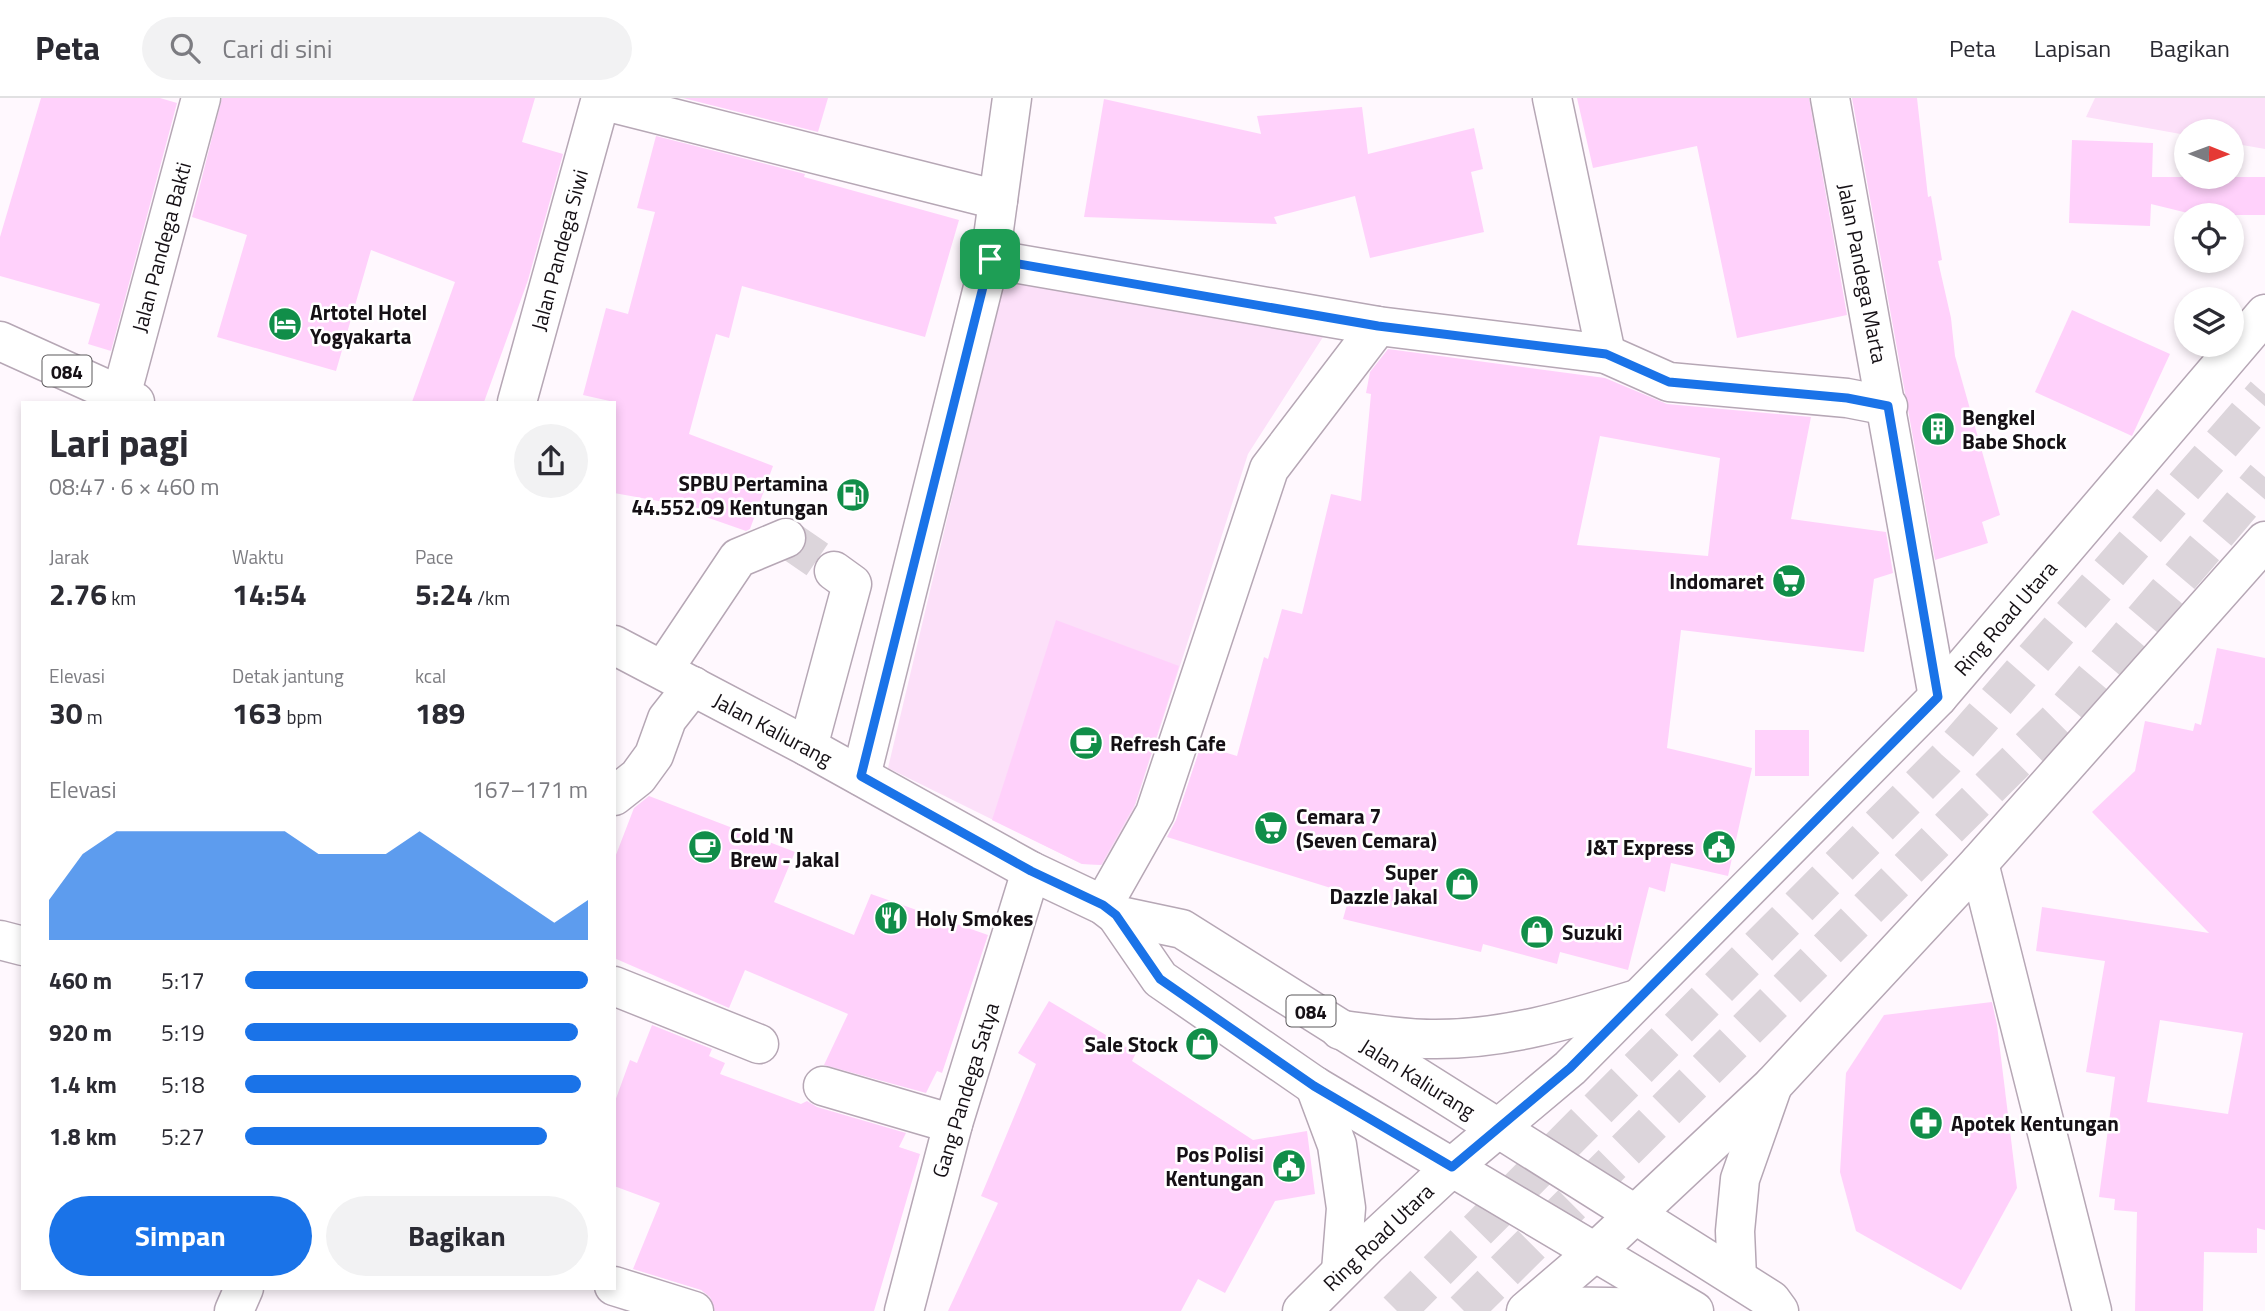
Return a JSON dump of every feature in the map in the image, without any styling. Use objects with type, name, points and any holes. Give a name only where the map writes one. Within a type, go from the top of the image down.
[{"type":"main road","name":"Jalan Pandega Bakti","points":[[128,399],[201,98]]},
{"type":"main road","points":[[861,776],[990,259],[1012,98]]},
{"type":"main road","points":[[1552,98],[1606,354]]},
{"type":"main road","name":"Jalan Pandega Marta","points":[[1830,98],[1888,406],[1938,697]]},
{"type":"main road","points":[[601,99],[998,200]]},
{"type":"main road","name":"Jalan Pandega Siwi","points":[[517,401],[601,99]]},
{"type":"main road","points":[[990,259],[1378,326],[1606,354],[1669,382],[1847,398],[1888,406]]},
{"type":"main road","name":"Ring Road Utara","points":[[1302,1311],[1452,1167],[1570,1068],[1938,697],[2265,314]]},
{"type":"main road","points":[[1378,326],[1269,469],[1155,813],[1110,910],[1160,979],[1314,1086],[1692,1310]]},
{"type":"main road","name":"084","points":[[0,341],[128,399]]},
{"type":"main road","points":[[616,794],[638,777],[654,755],[678,678],[738,558],[786,538]]},
{"type":"main road","points":[[1529,1308],[1595,1252],[1773,1086],[1979,863],[2265,541]]},
{"type":"main road","points":[[808,747],[852,584],[834,571]]},
{"type":"main road","name":"Jalan Kaliurang","points":[[616,646],[808,747],[1031,871],[1110,910],[1182,929],[1737,1278],[1771,1300],[1779,1311]]},
{"type":"main road","points":[[1979,863],[2092,1311]]},
{"type":"main road","name":"Gang Pandega Satya","points":[[904,1311],[953,1124],[1031,871]]},
{"type":"main road","points":[[0,940],[21,945]]},
{"type":"main road","points":[[616,987],[759,1044]]},
{"type":"main road","points":[[1340,1030],[1430,1040],[1488,1037],[1546,1027],[1637,999]]},
{"type":"main road","points":[[823,1086],[953,1124]]},
{"type":"main road","points":[[1314,1086],[1337,1145],[1346,1208],[1341,1271]]},
{"type":"main road","points":[[1737,1278],[1735,1231],[1740,1179],[1773,1086]]},
{"type":"main road","points":[[616,1287],[694,1311]]},
{"type":"main road","points":[[234,1311],[243,1290]]},
{"type":"main road","points":[[1529,1308],[1692,1310]]},
{"type":"shaded area","points":[[2095,98],[2265,98],[2265,149],[2244,145],[2244,119],[2174,119],[2174,133],[2086,117]]},
{"type":"shaded area","points":[[1004,279],[1323,337],[1248,454],[1116,865],[1082,864],[888,768]]},
{"type":"building","points":[[41,98],[160,98],[177,103],[111,351],[88,344],[100,304],[0,276],[0,237]]},
{"type":"building","points":[[222,98],[535,98],[522,142],[563,154],[528,280],[484,401],[412,401],[455,282],[371,250],[336,371],[217,337],[247,235],[192,217]]},
{"type":"building","points":[[683,98],[828,98],[818,132]]},
{"type":"building","points":[[1577,98],[1809,98],[1847,315],[1737,338],[1697,146],[1593,168]]},
{"type":"building","points":[[1852,98],[1917,98],[1928,197],[1931,196],[1942,260],[1938,261],[1951,318],[1955,356],[2000,515],[1982,522],[1988,543],[1935,560]]},
{"type":"building","points":[[1104,99],[1261,134],[1257,116],[1362,107],[1368,154],[1474,128],[1483,169],[1471,172],[1484,232],[1370,258],[1355,196],[1274,217],[1277,224],[1084,217]]},
{"type":"building","points":[[656,136],[805,174],[804,177],[959,220],[925,337],[742,286],[729,338],[716,334],[689,434],[773,466],[750,529],[746,531],[706,517],[709,510],[616,493],[616,401],[583,395],[606,308],[628,314],[655,212],[637,208]]},
{"type":"building","points":[[2072,140],[2153,143],[2152,177],[2174,177],[2174,189],[2244,189],[2244,177],[2265,177],[2265,215],[2244,215],[2244,203],[2174,203],[2174,210],[2151,204],[2150,226],[2069,223]]},
{"type":"building","points":[[2072,310],[2170,354],[2132,436],[2035,392]]},
{"type":"building","points":[[1388,349],[1605,378],[1667,404],[1811,417],[1791,519],[1886,532],[1893,573],[1874,579],[1864,652],[1681,630],[1667,748],[1752,768],[1728,876],[1671,863],[1665,892],[1649,887],[1628,970],[1560,952],[1557,964],[1483,944],[1481,952],[1343,919],[1350,894],[1167,837],[1176,820],[1201,745],[1237,756],[1264,657],[1268,659],[1282,609],[1302,614],[1331,494],[1361,501],[1371,394],[1366,393],[1370,372]],"holes":[[[1600,436],[1720,458],[1708,556],[1577,545]]]},
{"type":"building","name":"Refresh Cafe","points":[[1056,620],[1179,666],[1135,804],[1101,865],[1082,864],[992,820]]},
{"type":"building","points":[[2217,648],[2265,658],[2265,1230],[2257,1228],[2257,1253],[2204,1252],[2203,1311],[2135,1311],[2137,1212],[2114,1210],[2115,1199],[2099,1197],[2115,1077],[2086,1072],[2105,961],[2036,951],[2042,907],[2209,933],[2092,812],[2135,771],[2145,721],[2193,731],[2195,723],[2201,725]],"holes":[[[2160,1020],[2243,1033],[2228,1114],[2147,1102]]]},
{"type":"building","points":[[1755,730],[1809,730],[1809,776],[1755,776]]},
{"type":"building","points":[[649,796],[795,852],[774,902],[854,935],[871,894],[988,935],[942,1073],[937,1071],[926,1093],[824,1065],[848,1014],[745,970],[729,1008],[616,959],[616,855],[634,808]]},
{"type":"building","points":[[1049,1001],[1136,1053],[1132,1061],[1253,1140],[1307,1131],[1315,1194],[1275,1201],[1225,1293],[1198,1279],[1181,1311],[948,1311],[998,1203],[981,1196],[1036,1064],[1018,1053]]},
{"type":"building","name":"Apotek Kentungan","points":[[1992,1002],[2017,1188],[1961,1290],[1856,1231],[1840,1172],[1846,1073],[1884,1015]]},
{"type":"building","points":[[652,1025],[712,1049],[709,1056],[725,1063],[720,1074],[801,1104],[807,1101],[817,1107],[906,1133],[899,1147],[920,1154],[874,1311],[715,1311],[710,1297],[701,1290],[633,1269],[660,1203],[616,1187],[616,1098],[630,1060],[637,1063]]},
{"type":"tunnel","points":[[1397,1311],[1946,759],[2265,394]]},
{"type":"tunnel","points":[[1464,1311],[2063,714],[2265,477]]},
{"type":"tunnel","points":[[786,538],[834,571]]},
{"type":"place","name":"Artotel Hotel Yogyakarta","points":[[285,324]]},
{"type":"place","name":"Bengkel Babe Shock","points":[[1938,429]]},
{"type":"place","name":"SPBU Pertamina 44.552.09 Kentungan","points":[[853,495]]},
{"type":"place","name":"Indomaret","points":[[1789,581]]},
{"type":"place","name":"Refresh Cafe","points":[[1086,743]]},
{"type":"place","name":"Cemara 7 (Seven Cemara)","points":[[1271,828]]},
{"type":"place","name":"Cold 'N Brew - Jakal","points":[[705,847]]},
{"type":"place","name":"J&T Express","points":[[1719,847]]},
{"type":"place","name":"Super Dazzle Jakal","points":[[1462,884]]},
{"type":"place","name":"Holy Smokes","points":[[891,918]]},
{"type":"place","name":"Suzuki","points":[[1537,932]]},
{"type":"place","name":"Sale Stock","points":[[1202,1044]]},
{"type":"place","name":"Apotek Kentungan","points":[[1926,1123]]},
{"type":"place","name":"Pos Polisi Kentungan","points":[[1289,1166]]},
{"type":"route","points":[[990,259],[1378,326],[1606,354],[1669,382],[1847,398],[1888,406],[1938,697],[1570,1068],[1452,1167],[1314,1086],[1160,979],[1116,915],[1103,905],[1031,871],[861,776],[990,259]]}]
